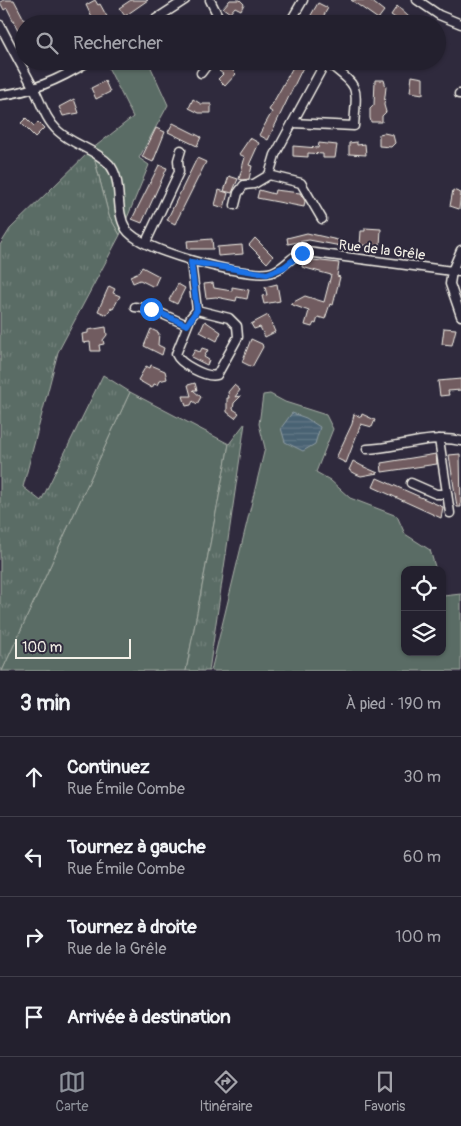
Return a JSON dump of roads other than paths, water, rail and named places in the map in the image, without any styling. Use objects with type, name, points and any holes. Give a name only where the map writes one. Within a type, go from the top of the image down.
[{"type":"street","points":[[162,15],[185,0]]},
{"type":"street","points":[[210,0],[218,15]]},
{"type":"street","points":[[294,15],[303,0]]},
{"type":"street","points":[[417,0],[439,15]]},
{"type":"street","points":[[446,18],[461,24]]},
{"type":"street","name":"Rue de la Grêle","points":[[0,26],[15,54]]},
{"type":"street","name":"Rue de la Grêle","points":[[23,70],[40,105],[60,133],[96,154],[110,166],[116,179],[126,230],[167,253],[191,262],[267,274],[284,267],[297,255],[307,252],[461,272]]},
{"type":"street","points":[[0,95],[34,90],[76,70]]},
{"type":"street","points":[[235,205],[238,193],[244,185],[254,184],[268,175],[275,155],[322,70]]},
{"type":"street","points":[[293,123],[354,126],[357,92],[354,84],[338,70]]},
{"type":"street","points":[[146,242],[179,172],[178,160],[181,150]]},
{"type":"street","points":[[268,175],[301,183],[322,220]]},
{"type":"street","points":[[461,250],[452,271],[450,284],[461,316]]},
{"type":"street","points":[[191,262],[197,310],[187,325],[177,347],[176,354],[178,358],[206,374],[217,375],[238,337],[237,326],[229,318],[197,310]]},
{"type":"street","points":[[135,307],[151,309],[187,325]]},
{"type":"street","points":[[367,449],[385,449],[448,438],[461,441]]},
{"type":"street","points":[[439,439],[450,513]]},
{"type":"street","points":[[410,483],[436,494],[447,494]]},
{"type":"water","points":[[292,413],[306,418],[320,427],[315,444],[303,451],[285,442],[281,428]]}]
